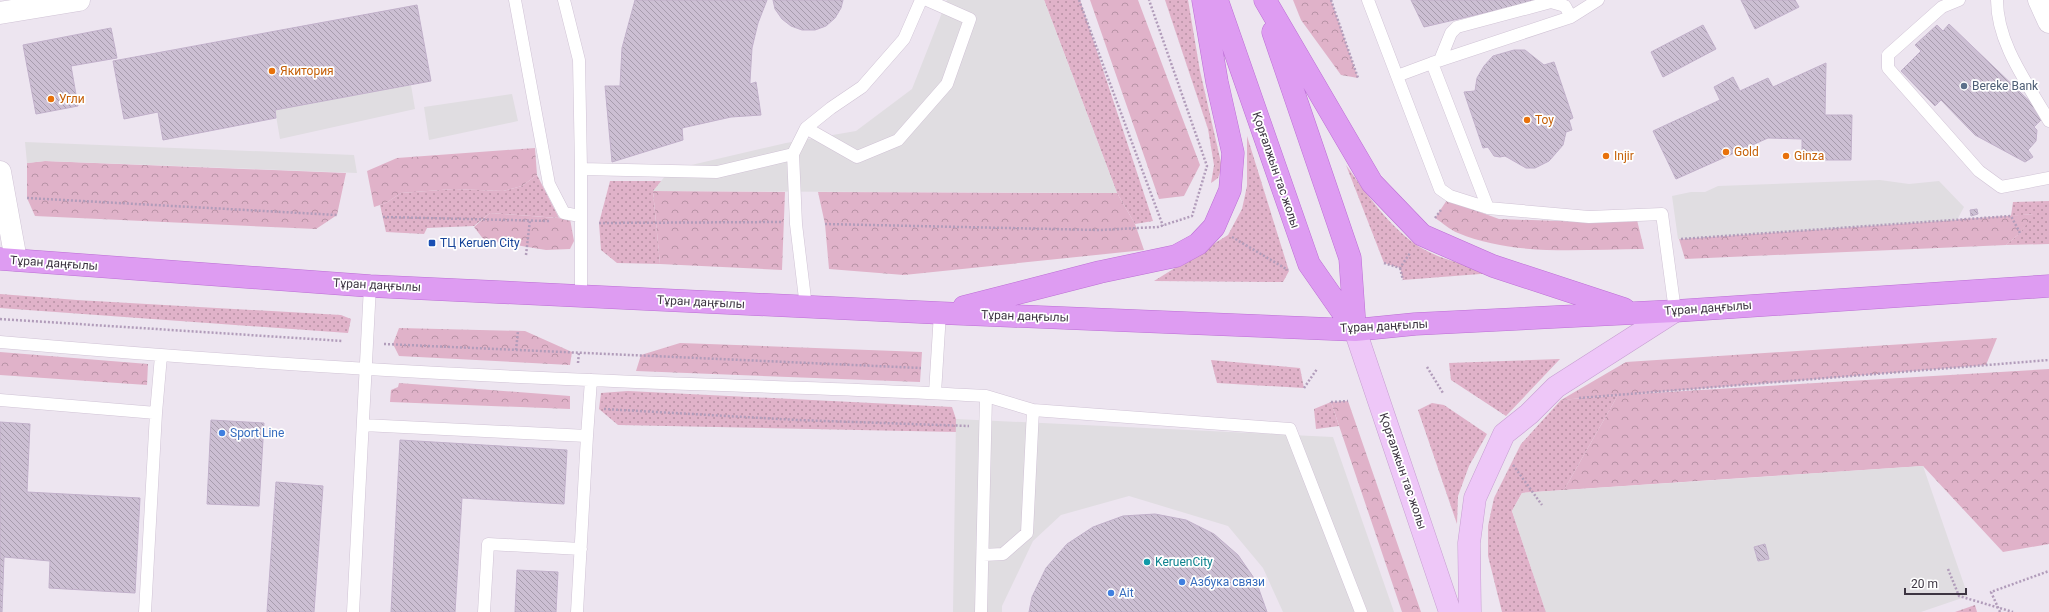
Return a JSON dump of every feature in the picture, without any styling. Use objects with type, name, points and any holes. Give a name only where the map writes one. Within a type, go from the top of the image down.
[{"type":"main road","points":[[940,313],[1100,272],[1176,256],[1198,244],[1214,227],[1230,190],[1233,153],[1217,82],[1203,0]]},
{"type":"main road","name":"Қорғалжын тас жолы","points":[[1217,0],[1309,264],[1355,330]]},
{"type":"main road","name":"Қорғалжын тас жолы","points":[[1262,0],[1350,258],[1355,330],[1450,612]]},
{"type":"main road","points":[[1266,0],[1372,183],[1422,236],[1493,266],[1636,313]]},
{"type":"main road","name":"Тұран даңғылы","points":[[8,259],[370,286],[940,313],[1355,330],[1415,324],[1674,311],[2049,286]]},
{"type":"main road","points":[[1470,612],[1469,543],[1475,498],[1504,434],[1529,414],[1556,387],[1674,311]]},
{"type":"street","points":[[0,13],[79,0]]},
{"type":"street","points":[[2039,0],[2049,22]]},
{"type":"street","points":[[0,172],[8,259]]},
{"type":"lane","points":[[515,0],[549,184],[564,213],[580,216]]},
{"type":"lane","points":[[564,0],[579,60],[581,296]]},
{"type":"lane","points":[[806,307],[796,224],[793,154],[806,128],[831,108],[862,87],[904,39],[920,0]]},
{"type":"lane","points":[[806,128],[857,157],[898,140],[947,84],[970,19],[927,0]]},
{"type":"lane","points":[[1368,0],[1440,189],[1450,196],[1488,208],[1589,217],[1662,214],[1674,311]]},
{"type":"lane","points":[[1397,76],[1571,17],[1598,0]]},
{"type":"lane","points":[[1959,0],[1942,7],[1888,55],[1888,68],[1979,171],[2001,187],[2049,178]]},
{"type":"lane","points":[[1997,0],[1997,11],[2009,52],[2049,121]]},
{"type":"lane","points":[[1488,208],[1436,62],[1450,33],[1457,27],[1466,23],[1551,2],[1565,6],[1571,17]]},
{"type":"lane","points":[[581,169],[717,172],[793,154]]},
{"type":"lane","points":[[352,612],[370,286]]},
{"type":"lane","points":[[935,393],[940,313]]},
{"type":"lane","points":[[0,342],[161,356],[365,369],[986,396],[1034,410],[1290,429],[1361,612]]},
{"type":"lane","points":[[145,612],[156,413],[161,356]]},
{"type":"lane","points":[[577,612],[591,380]]},
{"type":"lane","points":[[981,612],[986,396]]},
{"type":"lane","points":[[0,400],[156,413]]},
{"type":"lane","points":[[983,555],[1004,554],[1027,533],[1034,410]]},
{"type":"lane","points":[[363,425],[587,436]]},
{"type":"lane","points":[[484,612],[488,544],[581,548]]},
{"type":"path","points":[[1079,0],[1163,226]]},
{"type":"path","points":[[825,224],[1099,230],[1163,226],[1192,216],[1207,166],[1149,0]]},
{"type":"path","points":[[1331,0],[1358,78]]},
{"type":"path","points":[[27,198],[337,215]]},
{"type":"path","points":[[1678,239],[2011,216],[2020,233]]},
{"type":"path","points":[[383,217],[551,221]]},
{"type":"path","points":[[526,255],[530,220]]},
{"type":"path","points":[[599,223],[784,222]]},
{"type":"path","points":[[1228,235],[1289,270]]},
{"type":"path","points":[[1403,280],[1400,268],[1412,250]]},
{"type":"path","points":[[1384,263],[1400,268]]},
{"type":"path","points":[[0,319],[343,341]]},
{"type":"path","points":[[516,350],[518,331]]},
{"type":"path","points":[[384,344],[922,368]]},
{"type":"path","points":[[578,363],[579,352]]},
{"type":"path","points":[[1575,398],[2049,360]]},
{"type":"path","points":[[1427,367],[1443,393]]},
{"type":"path","points":[[1304,388],[1317,369]]},
{"type":"path","points":[[1331,402],[1348,401]]},
{"type":"path","points":[[590,408],[797,420],[986,427]]},
{"type":"path","points":[[1510,461],[1542,505]]},
{"type":"path","points":[[1948,569],[1959,596],[2013,612]]},
{"type":"path","points":[[2000,612],[1991,592],[2049,572]]},
{"type":"green space","points":[[1044,0],[1080,0],[1153,221],[1135,224],[1117,193]]},
{"type":"green space","points":[[1090,0],[1138,0],[1200,165],[1184,196],[1159,199]]},
{"type":"green space","points":[[1165,0],[1188,0],[1200,71],[1222,167],[1218,178],[1211,183],[1214,165],[1208,129]]},
{"type":"green space","points":[[1293,0],[1331,0],[1358,78],[1341,75],[1301,20]]},
{"type":"green space","points":[[1247,136],[1289,271],[1283,282],[1154,281],[1228,235],[1242,209],[1247,186]]},
{"type":"green space","points":[[535,148],[537,175],[522,186],[503,191],[454,189],[401,193],[386,203],[374,207],[367,171],[397,158]]},
{"type":"green space","points":[[45,161],[346,173],[337,215],[316,229],[35,216],[27,198],[27,163]]},
{"type":"green space","points":[[1346,165],[1384,215],[1406,237],[1418,246],[1446,259],[1493,273],[1403,280],[1400,268],[1384,263]]},
{"type":"green space","points":[[537,175],[559,218],[490,213],[474,226],[427,228],[424,234],[386,232],[380,205],[386,203],[401,193],[454,189],[503,191],[522,186]]},
{"type":"green space","points":[[610,181],[662,181],[653,192],[660,264],[617,263],[601,250],[599,223]]},
{"type":"green space","points":[[653,191],[785,192],[782,270],[660,264]]},
{"type":"green space","points":[[818,192],[1117,193],[1135,224],[1144,250],[904,275],[829,269],[825,224]]},
{"type":"green space","points":[[1447,200],[1499,219],[1588,222],[1637,220],[1644,249],[1526,249],[1480,241],[1455,232],[1435,218]]},
{"type":"green space","points":[[2049,201],[2049,244],[2006,245],[2020,233],[2033,214],[2011,216],[2013,202]]},
{"type":"green space","points":[[490,213],[570,219],[574,241],[570,249],[546,250],[484,240],[474,227]]},
{"type":"green space","points":[[2034,214],[2020,233],[2006,245],[1685,259],[1679,239]]},
{"type":"green space","points":[[0,294],[77,300],[341,315],[351,319],[348,333],[0,308]]},
{"type":"green space","points":[[399,328],[525,331],[572,352],[570,365],[399,356],[393,344]]},
{"type":"green space","points":[[1997,338],[1986,365],[1634,394],[2049,369],[2049,544],[2003,552],[1923,466],[1564,490],[1618,395],[1561,400],[1626,362]]},
{"type":"green space","points":[[680,343],[922,352],[920,382],[636,371],[641,355]]},
{"type":"green space","points":[[0,352],[148,364],[147,385],[0,375]]},
{"type":"green space","points":[[1560,359],[1506,416],[1451,380],[1449,363]]},
{"type":"green space","points":[[1211,360],[1300,368],[1304,388],[1217,383]]},
{"type":"green space","points":[[399,383],[570,396],[570,409],[390,402],[391,390],[398,387]]},
{"type":"green space","points":[[628,391],[952,407],[956,419],[956,432],[618,425],[599,409],[601,393]]},
{"type":"green space","points":[[1618,395],[1564,490],[1522,493],[1512,511],[1546,612],[1502,612],[1488,556],[1488,526],[1494,498],[1521,444],[1561,400]]},
{"type":"green space","points":[[1348,401],[1421,612],[1402,612],[1331,402]]},
{"type":"green space","points":[[1331,402],[1339,426],[1316,429],[1314,409]]},
{"type":"green space","points":[[1432,403],[1444,405],[1487,434],[1469,466],[1458,496],[1457,524],[1418,410]]},
{"type":"green space","points":[[1975,605],[1977,612],[1955,612]]},
{"type":"shaded area","points":[[947,0],[1044,0],[1117,193],[653,191],[670,170],[786,143],[856,131],[912,89]]},
{"type":"shaded area","points":[[411,85],[415,109],[280,139],[275,110]]},
{"type":"shaded area","points":[[512,94],[518,121],[429,140],[424,107]]},
{"type":"shaded area","points":[[25,142],[354,155],[357,173],[45,161],[27,163]]},
{"type":"shaded area","points":[[1880,180],[1909,184],[1939,181],[1964,207],[1957,220],[1678,239],[1672,196],[1691,192],[1705,192],[1718,186]]},
{"type":"shaded area","points":[[956,419],[1333,437],[1394,612],[1283,612],[1263,568],[1228,526],[1129,496],[1061,515],[1033,541],[1002,606],[1002,612],[953,612]]},
{"type":"shaded area","points":[[1923,466],[1968,596],[1921,612],[1546,612],[1512,511],[1522,493]]},
{"type":"building","points":[[635,0],[767,0],[758,23],[752,48],[750,81],[750,84],[756,82],[761,115],[731,117],[682,128],[683,140],[612,162],[605,86],[620,86],[622,48]]},
{"type":"building","points":[[773,0],[843,0],[841,8],[835,18],[826,26],[815,30],[802,30],[791,26],[782,19],[775,9]]},
{"type":"building","points":[[1411,0],[1540,0],[1424,27]]},
{"type":"building","points":[[1741,0],[1795,0],[1799,7],[1755,29]]},
{"type":"building","name":"Якитория","points":[[417,5],[431,81],[275,110],[276,118],[163,140],[158,112],[124,119],[113,61]]},
{"type":"building","name":"Bereke Bank","points":[[1949,24],[2045,116],[2034,127],[2037,130],[2036,141],[2028,150],[2033,157],[2025,162],[1975,135],[1941,100],[1935,106],[1901,71],[1921,51],[1915,45],[1937,25],[1943,31]]},
{"type":"building","points":[[1703,25],[1716,49],[1663,77],[1651,52]]},
{"type":"building","points":[[111,28],[117,58],[71,66],[78,106],[36,114],[23,45]]},
{"type":"building","points":[[1514,50],[1525,50],[1544,65],[1554,62],[1573,118],[1569,120],[1572,130],[1566,132],[1563,145],[1549,161],[1535,168],[1526,168],[1505,156],[1494,156],[1488,147],[1483,148],[1464,92],[1475,91],[1477,78],[1484,66],[1493,56]]},
{"type":"building","points":[[1826,63],[1825,115],[1852,115],[1851,160],[1802,160],[1802,139],[1768,138],[1676,179],[1653,131],[1720,100],[1714,87],[1733,77],[1740,91],[1768,78],[1773,87]]},
{"type":"building","points":[[1977,209],[1978,214],[1971,216],[1970,210]]},
{"type":"building","points":[[211,420],[264,423],[259,506],[207,504]]},
{"type":"building","points":[[0,422],[30,424],[27,492],[140,498],[135,593],[49,588],[50,561],[4,557],[2,612],[0,612]]},
{"type":"building","points":[[400,440],[567,450],[564,504],[462,498],[455,612],[391,612]]},
{"type":"building","points":[[276,482],[323,486],[314,612],[267,612]]},
{"type":"building","name":"KeruenCity","points":[[1155,514],[1186,520],[1214,534],[1238,555],[1256,581],[1267,612],[1029,612],[1032,597],[1046,568],[1067,544],[1093,527],[1123,516]]},
{"type":"building","points":[[1765,544],[1769,559],[1758,561],[1754,547]]},
{"type":"building","points":[[517,570],[558,572],[556,612],[515,612]]},
{"type":"place","name":"Якитория","points":[[272,71]]},
{"type":"place","name":"Bereke Bank","points":[[1964,86]]},
{"type":"place","name":"Угли","points":[[51,99]]},
{"type":"place","name":"Toy","points":[[1527,120]]},
{"type":"place","name":"Gold","points":[[1726,152]]},
{"type":"place","name":"Injir","points":[[1606,156]]},
{"type":"place","name":"Ginza","points":[[1786,156]]},
{"type":"place","name":"ТЦ Keruen City","points":[[432,243]]},
{"type":"place","name":"Sport Line","points":[[222,433]]},
{"type":"place","name":"KeruenCity","points":[[1147,562]]},
{"type":"place","name":"Азбука связи","points":[[1182,582]]},
{"type":"place","name":"Ait","points":[[1111,593]]}]
